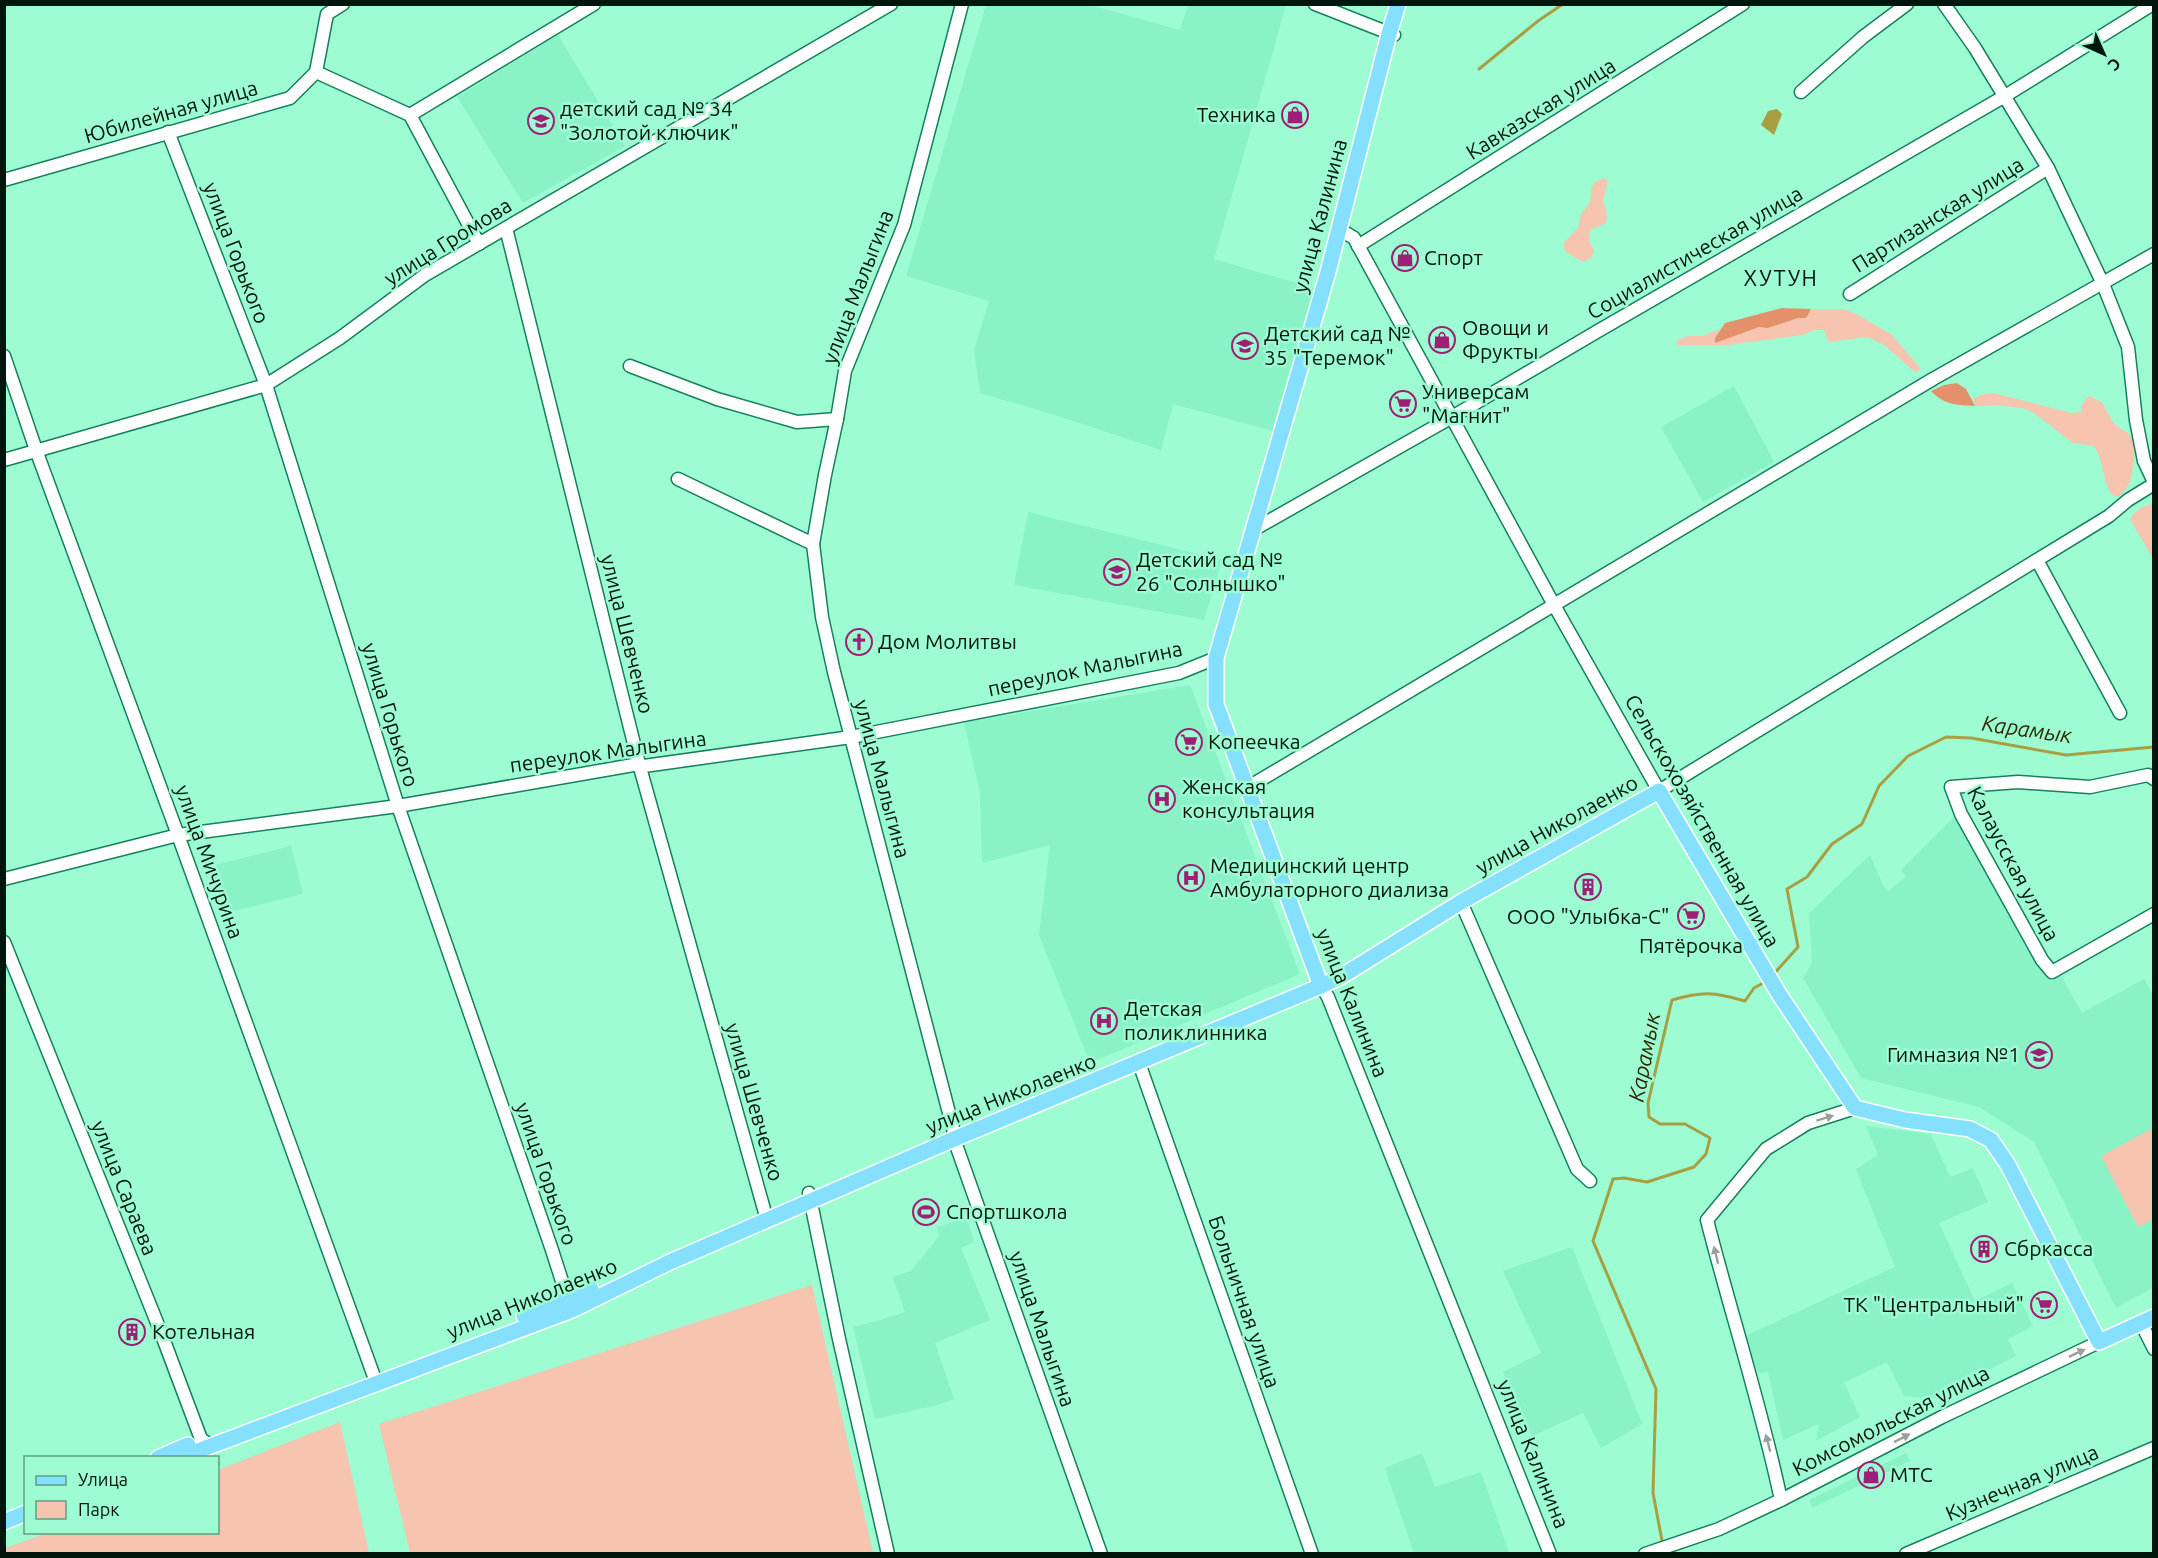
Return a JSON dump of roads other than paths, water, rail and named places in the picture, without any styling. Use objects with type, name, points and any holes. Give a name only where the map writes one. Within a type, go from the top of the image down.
[{"type":"main road","name":"улица Калинина","points":[[1324,985],[1216,704],[1216,658],[1256,528],[1341,230],[1398,4]]},
{"type":"main road","points":[[1391,34],[1404,4]]},
{"type":"main road","points":[[1249,787],[1222,704],[1221,660],[1256,528]]},
{"type":"main road","name":"улица Николаенко","points":[[954,1136],[1140,1064],[1324,985],[1461,902],[1659,791]]},
{"type":"main road","name":"Сельскохозяйственная улица","points":[[1659,791],[1779,994],[1855,1108]]},
{"type":"main road","name":"улица Николаенко","points":[[164,1456],[569,1305],[670,1262],[810,1197],[1324,985]]},
{"type":"main road","points":[[1855,1108],[1905,1120],[1970,1129],[1991,1140],[2008,1165],[2099,1342]]},
{"type":"main road","name":"Комсомольская улица","points":[[2099,1342],[2148,1320]]},
{"type":"main road","name":"улица Николаенко","points":[[181,1456],[205,1442]]},
{"type":"main road","points":[[4,1522],[24,1514]]},
{"type":"main road","points":[[4,1529],[24,1521]]},
{"type":"street","points":[[343,4],[325,9],[316,72],[410,115],[479,244]]},
{"type":"street","points":[[410,115],[594,4]]},
{"type":"street","name":"улица Громова","points":[[4,460],[266,385],[340,338],[425,275],[891,4]]},
{"type":"street","name":"улица Малыгина","points":[[962,4],[904,225],[845,371],[813,544],[822,616],[954,1136],[1101,1554]]},
{"type":"street","points":[[1315,4],[1391,34]]},
{"type":"street","name":"Кавказская улица","points":[[1358,246],[1743,4]]},
{"type":"street","points":[[1801,92],[1863,37],[1907,4]]},
{"type":"street","name":"Партизанская улица","points":[[1944,4],[1975,48],[2048,168],[2103,284],[2128,347],[2136,420],[2144,460],[2154,483]]},
{"type":"street","name":"Социалистическая улица","points":[[1256,528],[2005,96],[2153,4]]},
{"type":"street","name":"Юбилейная улица","points":[[4,180],[290,98],[316,72]]},
{"type":"street","name":"улица Горького","points":[[168,132],[266,385],[398,806],[548,1235],[569,1305]]},
{"type":"street","name":"Партизанская улица","points":[[1850,294],[2048,168]]},
{"type":"street","name":"улица Шевченко","points":[[506,228],[639,764],[766,1216]]},
{"type":"street","name":"Сельскохозяйственная улица","points":[[1341,230],[1354,238],[1554,606],[1659,791]]},
{"type":"street","points":[[1249,787],[1933,379],[2154,254]]},
{"type":"street","name":"улица Мичурина","points":[[4,356],[36,450],[375,1379]]},
{"type":"street","points":[[630,366],[717,399],[797,422],[837,419]]},
{"type":"street","points":[[678,479],[813,544]]},
{"type":"street","name":"улица Николаенко","points":[[1659,791],[2109,516],[2154,483]]},
{"type":"street","points":[[2037,560],[2120,713]]},
{"type":"street","name":"переулок Малыгина","points":[[4,879],[178,835],[398,806],[639,764],[851,737],[1179,673],[1216,658]]},
{"type":"street","name":"Калаусская улица","points":[[2154,779],[2148,775],[2090,787],[2018,782],[1951,787],[1967,824],[2042,960],[2052,972],[2154,914]]},
{"type":"street","points":[[1461,902],[1577,1169],[1590,1181]]},
{"type":"street","name":"улица Сараева","points":[[4,942],[205,1442]]},
{"type":"street","name":"улица Калинина","points":[[1324,985],[1550,1554]]},
{"type":"street","name":"Больничная улица","points":[[1140,1064],[1312,1554]]},
{"type":"street","points":[[1781,1500],[1770,1450],[1707,1220],[1766,1149],[1808,1123],[1855,1108]]},
{"type":"street","points":[[810,1197],[888,1554]]},
{"type":"street","points":[[2148,1320],[2154,1349]]},
{"type":"street","name":"Комсомольская улица","points":[[1646,1553],[1719,1529],[1781,1500],[1942,1417],[2099,1342]]},
{"type":"street","name":"Кузнечная улица","points":[[1906,1554],[2154,1448]]},
{"type":"waterway","points":[[1479,69],[1538,21],[1563,4]]},
{"type":"waterway","name":"Карамык","points":[[1772,976],[1798,947],[1787,889],[1807,877],[1832,844],[1862,824],[1879,786],[1908,756],[1946,737],[1971,738],[2066,755],[2154,747]]},
{"type":"waterway","name":"Карамык","points":[[1663,1546],[1653,1493],[1656,1389],[1593,1241],[1613,1179],[1624,1178],[1647,1182],[1694,1167],[1706,1154],[1710,1138],[1685,1124],[1660,1124],[1649,1117],[1648,1103],[1672,1000],[1708,994],[1745,1001],[1754,988],[1765,982]]},
{"type":"place","name":"Техника","points":[[1295,115]]},
{"type":"place","name":"детский сад № 34 \"Золотой ключик\"","points":[[541,121]]},
{"type":"place","name":"Спорт","points":[[1405,258]]},
{"type":"place","name":"Овощи и Фрукты","points":[[1442,340]]},
{"type":"place","name":"Детский сад № 35 \"Теремок\"","points":[[1245,346]]},
{"type":"place","name":"Универсам \"Магнит\"","points":[[1403,404]]},
{"type":"place","name":"Детский сад № 26 \"Солнышко\"","points":[[1117,572]]},
{"type":"place","name":"Дом Молитвы","points":[[859,642]]},
{"type":"place","name":"Копеечка","points":[[1189,742]]},
{"type":"place","name":"Женская консультация","points":[[1162,799]]},
{"type":"place","name":"Медицинский центр Амбулаторного диализа","points":[[1191,878]]},
{"type":"place","name":"ООО \"Улыбка-С\"","points":[[1588,887]]},
{"type":"place","name":"Пятёрочка","points":[[1691,916]]},
{"type":"place","name":"Детская поликлинника","points":[[1104,1021]]},
{"type":"place","name":"Гимназия №1","points":[[2039,1055]]},
{"type":"place","name":"Спортшкола","points":[[926,1212]]},
{"type":"place","name":"Сбркасса","points":[[1984,1249]]},
{"type":"place","name":"ТК \"Центральный\"","points":[[2044,1305]]},
{"type":"place","name":"Котельная","points":[[132,1332]]},
{"type":"place","name":"МТС","points":[[1871,1475]]},
{"type":"district","name":"ХУТУН","points":[[1781,278]]}]
